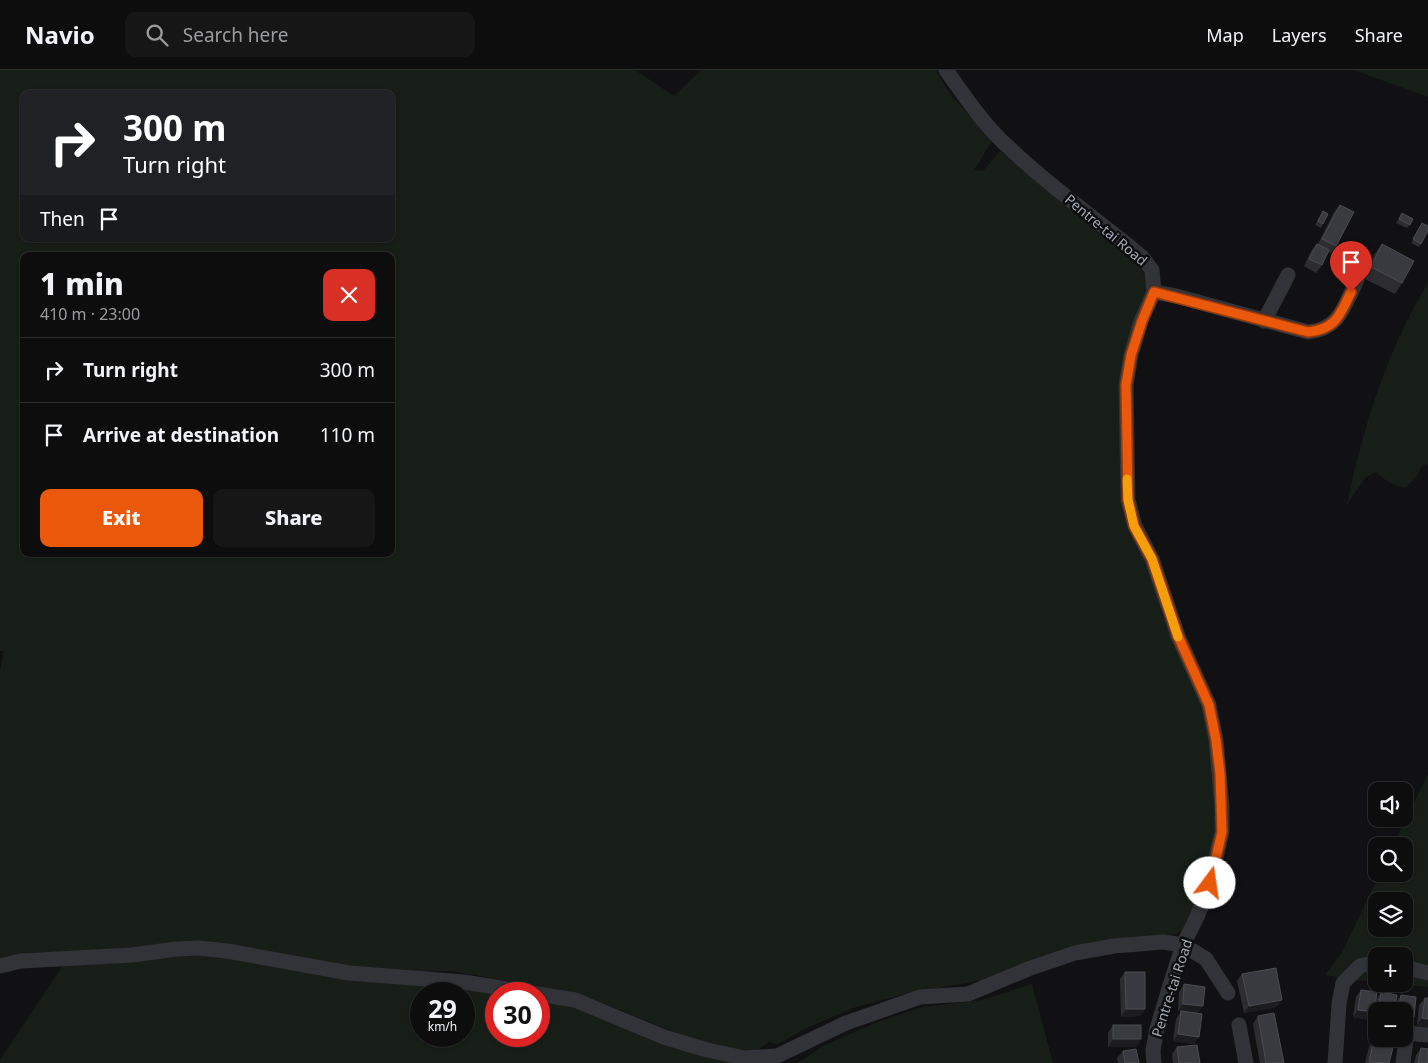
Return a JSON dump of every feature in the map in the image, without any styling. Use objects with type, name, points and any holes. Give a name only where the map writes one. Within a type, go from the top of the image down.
[{"type":"street","name":"Pentre-tai Road","points":[[946,70],[974,109],[1002,141],[1045,179],[1142,257],[1152,270],[1154,292],[1131,355],[1126,385],[1128,500],[1134,526],[1152,559],[1178,636],[1209,705],[1216,740],[1222,832],[1210,883],[1184,945],[1157,1029],[1153,1050],[1154,1063]]},
{"type":"street","points":[[1264,321],[1288,275]]},
{"type":"street","points":[[1154,292],[1176,296],[1308,332],[1321,331],[1339,317],[1358,280]]},
{"type":"street","points":[[0,966],[21,961],[132,955],[176,949],[199,948],[228,951],[349,972],[464,982],[575,1000],[664,1037],[707,1050],[745,1058],[776,1056],[846,1024],[920,997],[968,994],[1028,969],[1075,953],[1114,946],[1162,942],[1184,945],[1206,959],[1228,993]]},
{"type":"street","points":[[1334,1063],[1339,1004],[1343,983],[1360,966],[1368,964]]},
{"type":"street","points":[[1413,969],[1428,973]]},
{"type":"street","points":[[1239,1025],[1246,1063]]},
{"type":"street","points":[[1413,1034],[1428,1035]]},
{"type":"street","points":[[1403,1063],[1404,1047]]},
{"type":"shaded area","points":[[0,70],[635,70],[674,96],[701,70],[936,70],[950,94],[992,141],[974,170],[983,171],[1000,151],[1096,226],[1138,264],[1149,282],[1121,371],[1121,444],[1162,615],[1205,707],[1215,778],[1214,834],[1205,878],[1194,912],[1183,929],[1178,933],[993,978],[901,995],[856,1007],[807,1028],[778,1044],[769,1042],[758,1050],[743,1052],[709,1046],[588,997],[550,989],[550,982],[513,982],[452,971],[405,972],[328,964],[208,942],[75,953],[35,952],[0,962],[0,671],[4,651],[0,651]]},
{"type":"shaded area","points":[[1354,70],[1428,70],[1428,97]]},
{"type":"shaded area","points":[[1428,283],[1428,464],[1422,466],[1416,477],[1406,487],[1390,482],[1376,472],[1366,477],[1347,504],[1369,418],[1388,362],[1413,309]]},
{"type":"shaded area","points":[[1428,774],[1428,987],[1413,986],[1413,947],[1368,947],[1368,981],[1325,975],[1341,954],[1368,899],[1368,937],[1413,937],[1413,892],[1371,892],[1376,882],[1413,882],[1413,837],[1397,837],[1402,827],[1413,827],[1413,805]]},
{"type":"shaded area","points":[[191,952],[423,982],[410,982],[410,1047],[475,1047],[475,989],[485,991],[485,1047],[550,1047],[550,999],[563,1001],[751,1063],[0,1063],[0,1060],[64,964]]},
{"type":"shaded area","points":[[1032,984],[1053,1063],[798,1063],[823,1046],[875,1023],[923,1007],[982,1000]]},
{"type":"building","points":[[1340,205],[1354,212],[1336,246],[1322,239]]},
{"type":"building","points":[[1323,211],[1328,214],[1323,224],[1318,221]]},
{"type":"building","points":[[1402,213],[1413,219],[1410,225],[1399,219]]},
{"type":"building","points":[[1422,223],[1428,226],[1428,231],[1421,244],[1413,239]]},
{"type":"building","points":[[1317,244],[1329,250],[1322,265],[1309,259]]},
{"type":"building","points":[[1382,244],[1414,261],[1402,283],[1371,267]]},
{"type":"building","points":[[1276,968],[1282,1000],[1249,1006],[1242,974]]},
{"type":"building","points":[[1125,972],[1145,972],[1145,1009],[1126,1009]]},
{"type":"building","points":[[1184,984],[1205,987],[1203,1006],[1183,1004]]},
{"type":"building","points":[[1361,990],[1377,992],[1376,1002],[1368,1002],[1368,1011],[1358,1010]]},
{"type":"building","points":[[1381,992],[1397,995],[1396,1002],[1379,1002]]},
{"type":"building","points":[[1401,995],[1416,997],[1414,1017],[1413,1002],[1400,1002]]},
{"type":"building","points":[[1425,998],[1428,998],[1428,1019],[1422,1018]]},
{"type":"building","points":[[1181,1011],[1202,1014],[1199,1037],[1178,1034]]},
{"type":"building","points":[[1274,1013],[1284,1063],[1266,1063],[1258,1016]]},
{"type":"building","points":[[1113,1025],[1141,1025],[1141,1039],[1113,1039]]},
{"type":"building","points":[[1197,1045],[1200,1063],[1179,1063],[1177,1047]]},
{"type":"building","points":[[1372,1047],[1393,1047],[1389,1063],[1369,1062]]},
{"type":"building","points":[[1421,1048],[1428,1049],[1428,1063],[1418,1063]]},
{"type":"building","points":[[1136,1049],[1139,1063],[1125,1063],[1123,1051]]},
{"type":"slow traffic","points":[[1127,479],[1128,500],[1134,526],[1152,559],[1178,637]]},
{"type":"route","points":[[1210,883],[1222,832],[1220,774],[1216,740],[1209,705],[1178,636],[1152,559],[1134,526],[1128,500],[1126,385],[1131,355],[1154,292],[1176,296],[1308,332],[1321,331],[1332,324],[1339,317],[1351,292]]}]
